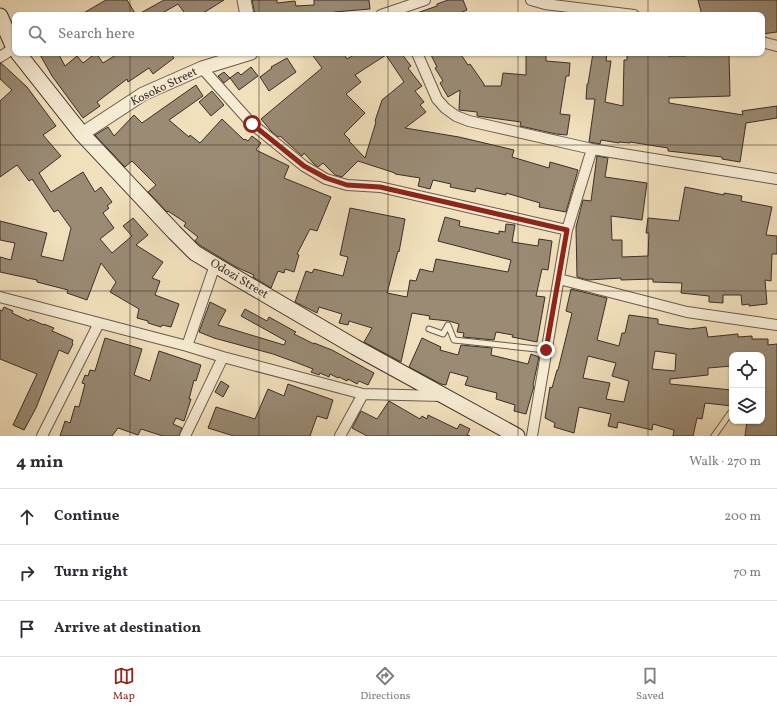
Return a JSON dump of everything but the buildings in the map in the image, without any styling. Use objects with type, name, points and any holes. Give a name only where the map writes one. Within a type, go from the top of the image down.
[{"type":"main road","points":[[0,16],[12,42]]},
{"type":"main road","points":[[0,28],[12,44]]},
{"type":"main road","name":"Odozi Street","points":[[21,56],[82,134],[174,232],[195,252],[355,347],[445,396],[509,434]]},
{"type":"street","points":[[244,0],[246,12]]},
{"type":"street","points":[[400,12],[425,0]]},
{"type":"street","points":[[531,0],[545,4],[610,12]]},
{"type":"street","points":[[765,43],[777,46]]},
{"type":"street","points":[[0,57],[12,52]]},
{"type":"street","name":"Kosoko Street","points":[[82,134],[143,94],[202,68],[242,56]]},
{"type":"street","points":[[418,56],[437,99],[445,108],[456,116],[469,121],[592,149],[777,179]]},
{"type":"street","points":[[202,68],[252,124],[304,166],[326,178],[347,185],[380,187],[567,230]]},
{"type":"street","points":[[533,436],[567,230],[592,149]]},
{"type":"street","points":[[187,346],[215,265]]},
{"type":"street","points":[[559,279],[687,312],[777,325]]},
{"type":"street","points":[[0,297],[364,394],[445,396]]},
{"type":"street","points":[[42,436],[99,323]]},
{"type":"street","points":[[185,436],[223,357]]},
{"type":"street","points":[[340,436],[364,394]]},
{"type":"lane","points":[[429,329],[443,334],[448,325],[454,340],[546,350]]},
{"type":"lane","points":[[714,436],[729,415]]},
{"type":"route","points":[[252,124],[304,166],[326,178],[347,185],[380,187],[567,230],[546,350]]}]
